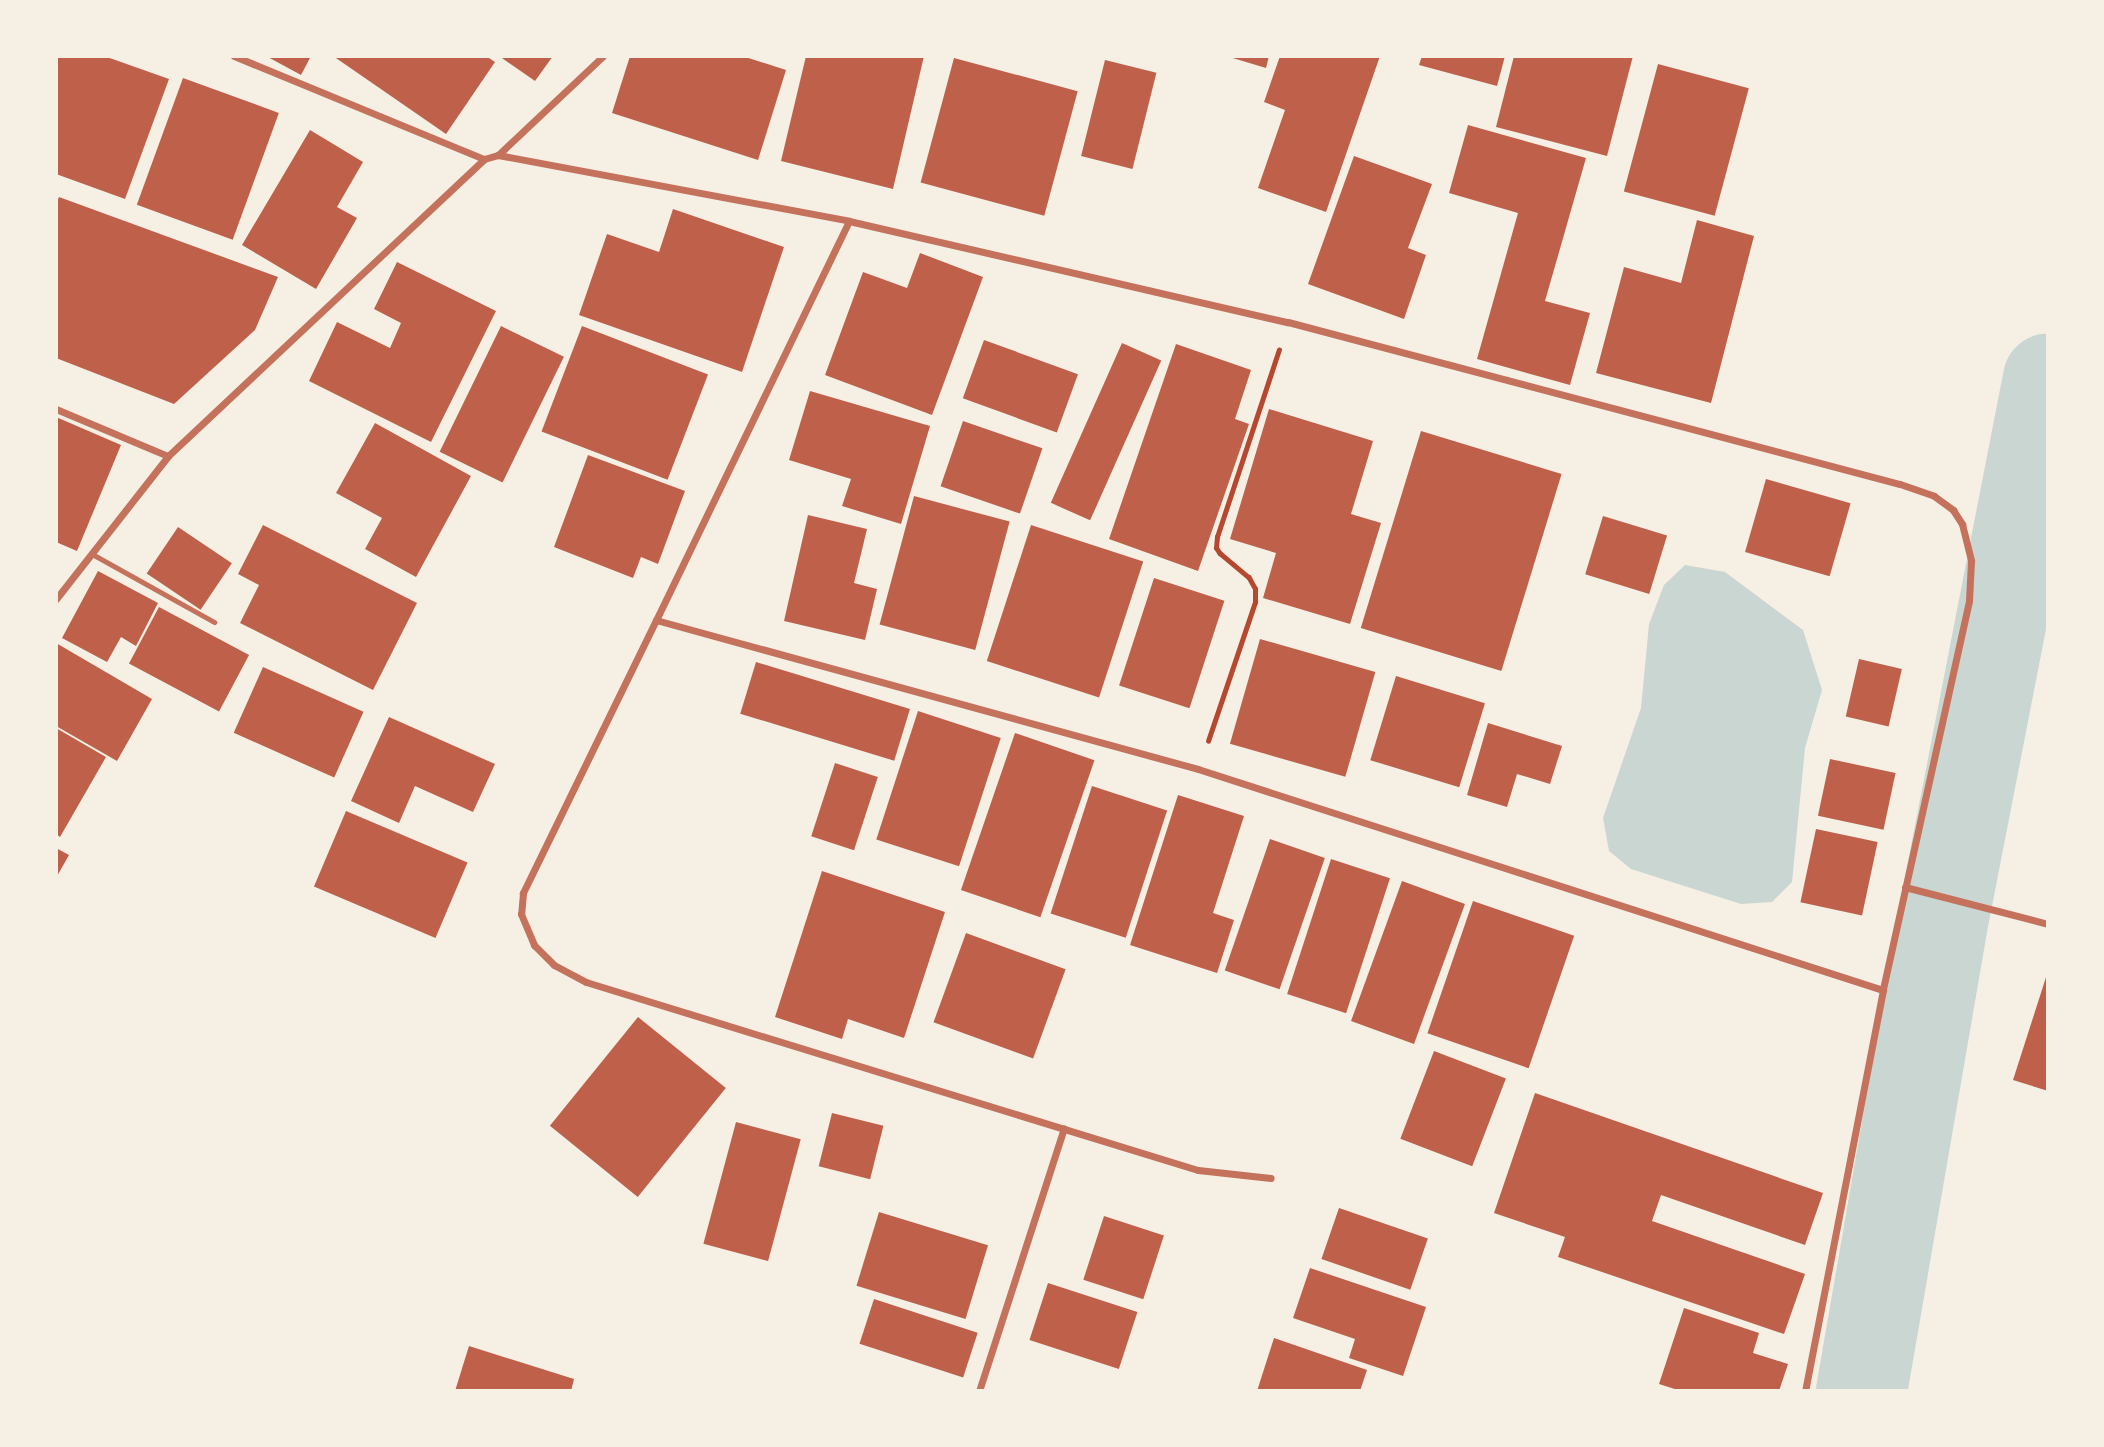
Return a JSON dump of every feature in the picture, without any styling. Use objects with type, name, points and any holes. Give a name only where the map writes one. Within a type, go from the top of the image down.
[{"type":"street","points":[[234,56],[484,159]]},
{"type":"street","points":[[498,155],[603,56]]},
{"type":"street","points":[[56,598],[168,456],[484,159],[498,155],[849,220],[1288,322],[1900,484],[1934,496],[1952,510],[1962,524],[1971,561],[1969,601],[1883,990],[1805,1391]]},
{"type":"street","points":[[849,220],[523,893],[521,914],[534,944],[554,965],[586,982],[1198,1170],[1271,1178]]},
{"type":"street","points":[[56,409],[168,456]]},
{"type":"street","points":[[656,620],[1198,769],[1883,990]]},
{"type":"street","points":[[1905,887],[2048,924]]},
{"type":"street","points":[[979,1391],[1065,1128]]},
{"type":"lane","points":[[92,554],[214,622]]},
{"type":"path","points":[[1198,769],[1255,602],[1255,589],[1249,578],[1220,554],[1216,548],[1217,537],[1288,322]]},
{"type":"shaded area","points":[[1685,565],[1725,572],[1803,630],[1822,690],[1805,748],[1792,882],[1772,902],[1741,904],[1631,869],[1609,851],[1603,818],[1641,708],[1649,624],[1664,585]]},
{"type":"building","points":[[56,56],[104,56],[169,79],[125,199],[56,174]]},
{"type":"building","points":[[266,56],[311,56],[301,75]]},
{"type":"building","points":[[333,56],[486,56],[495,62],[446,134]]},
{"type":"building","points":[[499,56],[553,56],[535,81]]},
{"type":"building","points":[[630,56],[742,56],[786,70],[758,160],[612,113]]},
{"type":"building","points":[[806,56],[924,56],[893,189],[781,161]]},
{"type":"building","points":[[1226,56],[1269,56],[1266,68]]},
{"type":"building","points":[[1280,56],[1380,56],[1326,212],[1258,188],[1285,110],[1264,102]]},
{"type":"building","points":[[1422,56],[1505,56],[1497,86],[1419,65]]},
{"type":"building","points":[[1514,56],[1633,56],[1607,156],[1496,127]]},
{"type":"building","points":[[954,58],[1078,91],[1044,216],[921,183]]},
{"type":"building","points":[[1105,60],[1156,73],[1132,169],[1081,156]]},
{"type":"building","points":[[1658,64],[1749,88],[1715,216],[1624,192]]},
{"type":"building","points":[[183,78],[279,113],[233,240],[137,205]]},
{"type":"building","points":[[1468,125],[1586,158],[1545,301],[1590,313],[1570,385],[1477,359],[1518,213],[1449,193]]},
{"type":"building","points":[[310,130],[363,162],[337,207],[357,218],[316,289],[242,245]]},
{"type":"building","points":[[1354,156],[1432,184],[1408,248],[1426,255],[1404,319],[1308,284]]},
{"type":"building","points":[[59,197],[278,277],[255,330],[174,404],[56,358],[56,204]]},
{"type":"building","points":[[673,209],[784,247],[742,372],[579,315],[607,234],[659,252]]},
{"type":"building","points":[[1697,220],[1754,236],[1711,403],[1596,373],[1624,267],[1681,283]]},
{"type":"building","points":[[920,253],[983,277],[932,415],[825,375],[863,272],[907,288]]},
{"type":"building","points":[[397,262],[496,311],[431,442],[309,381],[337,322],[390,348],[401,323],[374,309]]},
{"type":"building","points":[[501,326],[564,357],[503,483],[440,452]]},
{"type":"building","points":[[582,326],[708,374],[668,480],[542,431]]},
{"type":"building","points":[[984,340],[1078,374],[1057,432],[963,398]]},
{"type":"building","points":[[1122,343],[1161,360],[1090,520],[1051,503]]},
{"type":"building","points":[[1176,344],[1251,370],[1235,419],[1249,424],[1198,571],[1109,539]]},
{"type":"building","points":[[810,391],[930,426],[901,524],[842,506],[851,479],[789,460]]},
{"type":"building","points":[[1269,409],[1373,441],[1351,514],[1381,523],[1350,624],[1263,598],[1276,553],[1230,539]]},
{"type":"building","points":[[56,417],[121,445],[77,551],[56,542]]},
{"type":"building","points":[[963,421],[1042,448],[1020,514],[941,486]]},
{"type":"building","points":[[375,423],[471,476],[416,577],[365,549],[382,518],[336,493]]},
{"type":"building","points":[[1421,431],[1562,474],[1501,671],[1361,628]]},
{"type":"building","points":[[588,455],[685,491],[658,564],[641,557],[633,578],[554,547]]},
{"type":"building","points":[[1766,479],[1851,503],[1830,576],[1745,552]]},
{"type":"building","points":[[914,496],[1010,522],[975,650],[880,624]]},
{"type":"building","points":[[808,515],[867,529],[854,583],[877,589],[865,640],[784,621]]},
{"type":"building","points":[[1603,516],[1667,536],[1649,594],[1585,574]]},
{"type":"building","points":[[263,525],[417,603],[373,690],[240,623],[259,585],[238,574]]},
{"type":"building","points":[[1031,525],[1143,561],[1099,697],[987,661]]},
{"type":"building","points":[[178,527],[232,563],[201,610],[147,573]]},
{"type":"building","points":[[98,571],[158,603],[136,646],[121,637],[107,662],[62,638]]},
{"type":"building","points":[[1154,578],[1224,601],[1189,708],[1119,685]]},
{"type":"building","points":[[159,607],[249,655],[219,711],[129,664]]},
{"type":"building","points":[[1260,639],[1375,672],[1345,777],[1230,744]]},
{"type":"building","points":[[56,643],[152,699],[117,761],[56,726]]},
{"type":"building","points":[[1859,659],[1902,669],[1889,726],[1846,716]]},
{"type":"building","points":[[756,662],[910,709],[894,761],[740,714]]},
{"type":"building","points":[[263,667],[363,712],[334,778],[234,733]]},
{"type":"building","points":[[1396,676],[1485,703],[1459,787],[1370,760]]},
{"type":"building","points":[[918,711],[1001,738],[959,866],[876,839]]},
{"type":"building","points":[[389,717],[495,764],[473,812],[415,786],[399,823],[351,801]]},
{"type":"building","points":[[1488,723],[1562,746],[1550,784],[1517,774],[1507,807],[1467,795]]},
{"type":"building","points":[[56,728],[106,757],[60,837],[56,834]]},
{"type":"building","points":[[1015,733],[1094,760],[1040,917],[961,890]]},
{"type":"building","points":[[1830,759],[1896,773],[1883,830],[1818,816]]},
{"type":"building","points":[[835,763],[878,777],[854,850],[811,836]]},
{"type":"building","points":[[1092,786],[1167,810],[1126,938],[1051,913]]},
{"type":"building","points":[[1178,795],[1244,816],[1213,913],[1234,920],[1217,973],[1130,945]]},
{"type":"building","points":[[346,811],[468,863],[435,938],[314,886]]},
{"type":"building","points":[[1816,829],[1878,842],[1862,915],[1800,902]]},
{"type":"building","points":[[1270,839],[1325,858],[1280,989],[1225,970]]},
{"type":"building","points":[[56,848],[69,855],[56,878]]},
{"type":"building","points":[[1331,859],[1390,878],[1346,1013],[1287,994]]},
{"type":"building","points":[[822,871],[945,912],[904,1038],[848,1019],[842,1039],[775,1017]]},
{"type":"building","points":[[1402,881],[1465,904],[1414,1044],[1351,1021]]},
{"type":"building","points":[[1473,901],[1574,936],[1529,1068],[1427,1033]]},
{"type":"building","points":[[966,933],[1066,969],[1033,1059],[934,1022]]},
{"type":"building","points":[[2048,971],[2048,1091],[2013,1080]]},
{"type":"building","points":[[638,1017],[726,1088],[638,1197],[550,1126]]},
{"type":"building","points":[[1434,1051],[1506,1079],[1472,1166],[1400,1139]]},
{"type":"building","points":[[1535,1093],[1823,1193],[1805,1245],[1661,1195],[1652,1221],[1805,1274],[1784,1334],[1558,1257],[1565,1237],[1494,1213]]},
{"type":"building","points":[[832,1113],[883,1126],[870,1179],[819,1166]]},
{"type":"building","points":[[736,1122],[801,1139],[768,1261],[703,1244]]},
{"type":"building","points":[[1339,1208],[1428,1239],[1410,1290],[1321,1259]]},
{"type":"building","points":[[879,1212],[988,1245],[966,1319],[856,1286]]},
{"type":"building","points":[[1104,1216],[1164,1235],[1143,1299],[1083,1280]]},
{"type":"building","points":[[1310,1268],[1426,1307],[1403,1376],[1349,1358],[1355,1339],[1293,1318]]},
{"type":"building","points":[[1048,1283],[1137,1312],[1119,1369],[1029,1340]]},
{"type":"building","points":[[874,1299],[978,1333],[963,1377],[859,1344]]},
{"type":"building","points":[[1684,1308],[1759,1333],[1753,1353],[1788,1364],[1779,1391],[1681,1391],[1659,1384]]},
{"type":"building","points":[[1274,1338],[1367,1370],[1360,1391],[1257,1391]]},
{"type":"building","points":[[469,1346],[574,1379],[571,1391],[455,1391]]},
{"type":"waterway","points":[[1861,1391],[1940,932],[2048,378]]}]
